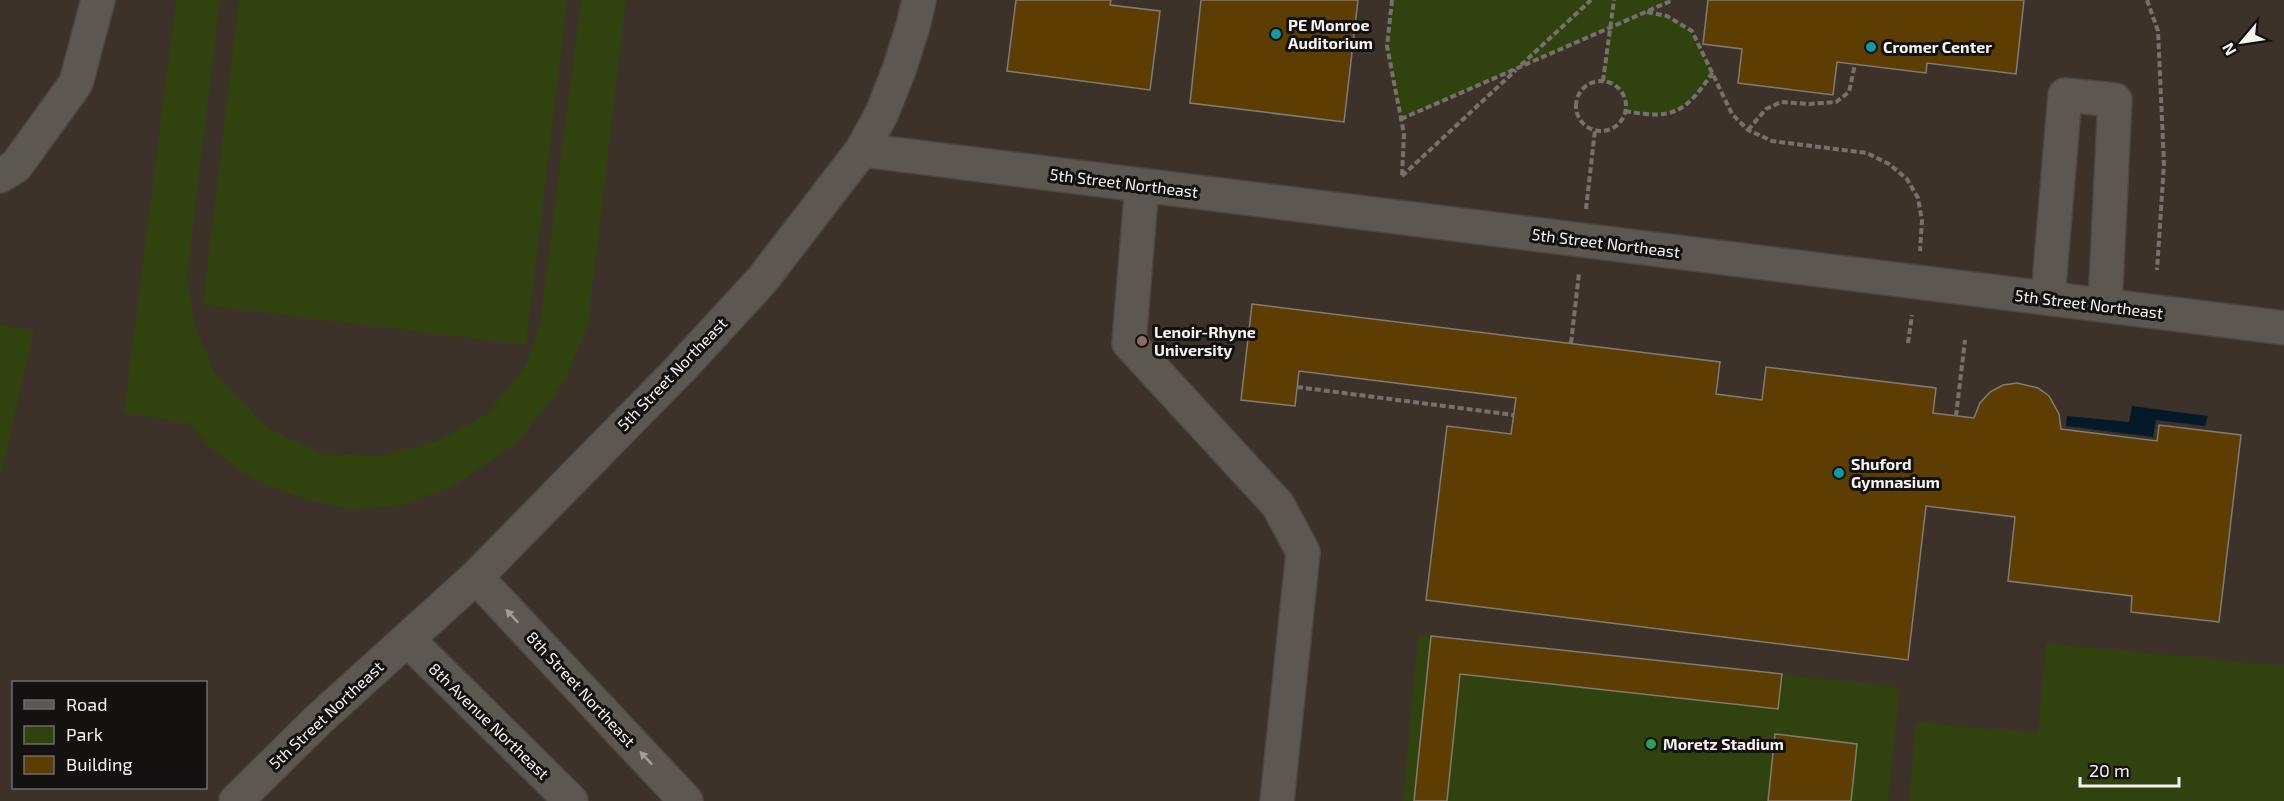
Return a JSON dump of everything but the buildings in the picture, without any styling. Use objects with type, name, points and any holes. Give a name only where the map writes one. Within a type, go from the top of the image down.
[{"type":"street","points":[[0,176],[16,166],[76,83],[98,0]]},
{"type":"street","points":[[862,150],[882,113],[899,70],[919,0]]},
{"type":"street","points":[[2048,298],[2065,95],[2115,100],[2105,305]]},
{"type":"street","name":"5th Street Northeast","points":[[236,801],[318,720],[476,577],[680,369],[747,296],[862,150],[2284,328]]},
{"type":"street","points":[[1142,186],[1129,342],[1278,505],[1303,552],[1277,801]]},
{"type":"street","name":"8th Street Northeast","points":[[476,577],[686,801]]},
{"type":"street","name":"8th Avenue Northeast","points":[[408,640],[571,801]]},
{"type":"path","points":[[1392,0],[1387,46],[1404,134],[1402,176],[1592,0]]},
{"type":"path","points":[[1604,81],[1614,0]]},
{"type":"path","points":[[1401,119],[1673,0]]},
{"type":"path","points":[[2147,0],[2158,31],[2164,164],[2157,270]]},
{"type":"path","points":[[1647,12],[1667,16],[1692,31],[1732,114],[1748,130],[1772,141],[1867,153],[1889,164],[1907,179],[1918,198],[1922,221],[1921,240]]},
{"type":"path","points":[[1748,130],[1766,109],[1781,102],[1809,104],[1836,102],[1849,92],[1855,64]]},
{"type":"path","points":[[1625,111],[1653,116],[1677,112],[1695,98],[1713,72]]},
{"type":"path","points":[[1604,81],[1612,83],[1623,95],[1625,111],[1617,125],[1602,131],[1586,126],[1580,120],[1577,113],[1578,97],[1588,85],[1604,81]]},
{"type":"path","points":[[1956,416],[1965,340]]},
{"type":"path","points":[[1298,387],[1514,416]]},
{"type":"shaded area","name":"Lenoir-Rhyne University","points":[[0,0],[2284,0],[2284,801],[0,801]]},
{"type":"green space","points":[[176,0],[220,0],[187,276],[194,324],[214,371],[267,428],[324,454],[381,456],[435,442],[488,414],[526,365],[540,325],[581,0],[626,0],[588,324],[565,381],[518,442],[452,487],[399,506],[349,509],[298,497],[253,479],[213,450],[188,423],[124,413]]},
{"type":"green space","points":[[239,0],[567,0],[526,345],[203,305]]},
{"type":"green space","points":[[1392,0],[1673,0],[1648,12],[1674,20],[1690,31],[1713,72],[1694,97],[1677,110],[1655,114],[1625,111],[1623,96],[1613,85],[1603,81],[1610,28],[1401,119],[1387,46]]},
{"type":"green space","points":[[0,324],[34,331],[0,478]]},
{"type":"green space","name":"Moretz Stadium","points":[[1418,636],[1900,687],[1888,801],[1403,801]]},
{"type":"green space","points":[[2046,643],[2284,666],[2284,801],[1909,801],[1916,722],[2038,733]]},
{"type":"water","points":[[2132,406],[2208,416],[2205,426],[2156,420],[2153,437],[2066,426],[2067,416],[2129,422]]},
{"type":"place","name":"PE Monroe Auditorium","points":[[1276,34]]},
{"type":"place","name":"Cromer Center","points":[[1871,47]]},
{"type":"place","name":"Lenoir-Rhyne University","points":[[1142,341]]},
{"type":"place","name":"Shuford Gymnasium","points":[[1839,473]]},
{"type":"place","name":"Moretz Stadium","points":[[1651,744]]}]
